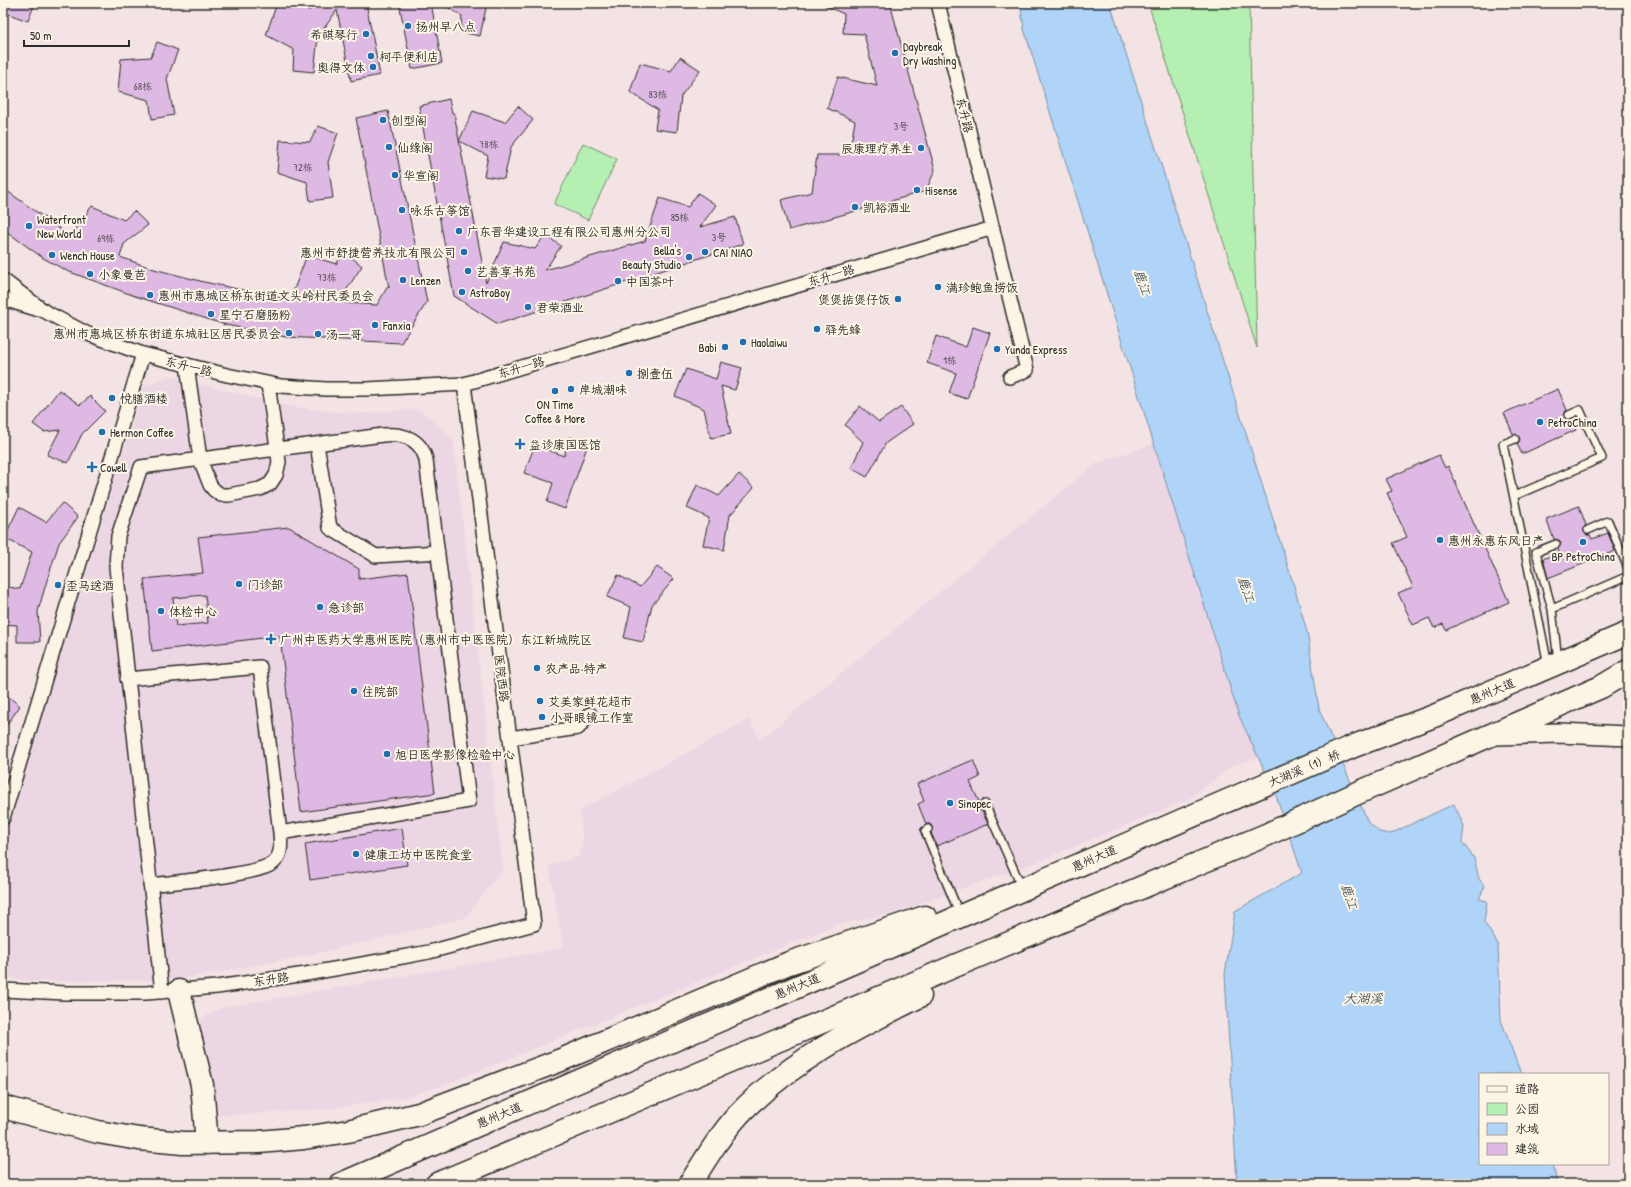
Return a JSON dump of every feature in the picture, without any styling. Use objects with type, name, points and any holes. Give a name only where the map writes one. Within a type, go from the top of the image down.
[{"type":"highway","name":"惠州大道","points":[[1354,746],[1434,716],[1628,633]]},
{"type":"highway","points":[[437,1184],[1266,835],[1360,792],[1601,687],[1628,671]]},
{"type":"highway","name":"大湖溪（1）桥","points":[[1253,789],[1354,746]]},
{"type":"highway","name":"惠州大道","points":[[341,1184],[1023,890],[1253,789]]},
{"type":"highway","points":[[3,1107],[59,1122],[117,1135],[161,1141],[207,1144],[259,1142],[304,1138],[348,1131],[419,1114],[561,1060],[789,963],[923,917],[960,916]]},
{"type":"highway","points":[[690,1184],[713,1148],[739,1114],[783,1077],[818,1052],[867,1023],[934,988],[988,952]]},
{"type":"highway","points":[[171,992],[202,1085],[207,1144]]},
{"type":"main road","points":[[1492,735],[1559,733],[1628,736]]},
{"type":"street","name":"东升路","points":[[938,3],[1027,370],[1010,377]]},
{"type":"street","name":"东升一路","points":[[3,280],[44,311],[88,334],[143,354],[268,384],[294,387],[343,389],[464,384],[993,228]]},
{"type":"street","name":"东升一路","points":[[3,298],[44,311]]},
{"type":"street","points":[[3,818],[143,354]]},
{"type":"street","points":[[187,365],[200,459],[209,484],[213,490],[221,495],[229,495],[260,489],[271,482],[276,475],[278,466],[277,449],[268,384]]},
{"type":"street","name":"医院西路","points":[[464,384],[534,924]]},
{"type":"street","points":[[171,992],[150,885],[116,567],[116,546],[120,530],[141,467],[393,434],[404,436],[418,444],[424,453],[426,460],[469,801],[280,833]]},
{"type":"street","points":[[317,444],[330,528],[376,556],[438,552]]},
{"type":"street","points":[[127,679],[260,667],[280,833],[278,856],[274,862],[266,867],[240,873],[150,885]]},
{"type":"street","points":[[510,738],[578,728],[590,714]]},
{"type":"street","name":"东升路","points":[[3,990],[71,993],[171,992],[261,981],[429,952],[534,924]]},
{"type":"lane","points":[[1514,496],[1602,458],[1580,410],[1569,415]]},
{"type":"lane","points":[[1515,439],[1503,444],[1553,665]]},
{"type":"lane","points":[[1588,530],[1608,521],[1628,568]]},
{"type":"lane","points":[[1553,665],[1552,609],[1536,552],[1556,544]]},
{"type":"lane","points":[[1552,609],[1628,576]]},
{"type":"lane","points":[[980,806],[986,804],[1023,890]]},
{"type":"lane","points":[[928,829],[925,831],[960,916]]},
{"type":"shaded area","name":"广州中医药大学惠州医院（惠州市中医医院）东江新城院区","points":[[169,376],[283,405],[301,408],[365,413],[419,409],[453,438],[503,869],[465,918],[315,954],[179,980],[31,981],[3,977],[3,840],[144,386]]},
{"type":"shaded area","points":[[1154,444],[1239,716],[1259,758],[1233,765],[1189,799],[1040,861],[894,913],[836,925],[447,1084],[406,1097],[328,1109],[215,1116],[197,1022],[220,1008],[563,948],[549,865],[578,857],[583,844],[580,810],[750,719],[760,740],[1095,464]]},
{"type":"green space","points":[[1150,3],[1249,3],[1257,348],[1150,9]]},
{"type":"green space","points":[[583,143],[617,159],[588,220],[554,204]]},
{"type":"water","name":"大湖溪","points":[[1020,3],[1110,3],[1295,589],[1307,632],[1319,709],[1368,822],[1379,832],[1390,834],[1454,804],[1464,826],[1462,842],[1474,858],[1479,879],[1485,886],[1479,899],[1487,901],[1484,922],[1498,944],[1501,1020],[1521,1073],[1479,1073],[1479,1165],[1553,1165],[1557,1184],[1237,1184],[1225,974],[1235,911],[1302,873],[1275,793],[1239,716],[1024,29]]},
{"type":"building","points":[[3,3],[35,3],[28,21],[3,12]]},
{"type":"building","points":[[277,3],[310,10],[315,3],[366,3],[380,75],[351,81],[337,10],[318,37],[314,72],[293,70],[294,50],[266,35]]},
{"type":"building","points":[[399,3],[431,3],[442,63],[412,69]]},
{"type":"building","points":[[441,3],[487,3],[480,36],[460,32],[462,16]]},
{"type":"building","points":[[819,3],[890,3],[935,170],[926,191],[789,230],[781,200],[812,192],[817,155],[845,155],[852,138],[855,121],[827,108],[838,77],[877,86],[864,34],[843,33],[844,14]]},
{"type":"building","points":[[157,42],[178,50],[167,79],[174,115],[152,119],[149,100],[118,92],[121,59],[151,57]]},
{"type":"building","points":[[680,57],[700,70],[681,96],[677,132],[655,129],[658,110],[630,92],[640,63],[671,71]]},
{"type":"building","points":[[449,99],[452,113],[454,113],[486,283],[504,242],[535,249],[545,235],[561,246],[545,270],[645,241],[660,198],[688,207],[698,193],[716,205],[700,227],[735,217],[743,244],[498,324],[454,296],[419,106]]},
{"type":"building","points":[[518,106],[533,120],[511,147],[504,179],[484,176],[488,156],[459,141],[473,111],[505,122]]},
{"type":"building","name":"Waterfront New World","points":[[388,111],[427,302],[401,343],[286,337],[226,325],[135,296],[67,271],[43,258],[3,229],[3,188],[70,236],[92,206],[124,220],[134,211],[148,225],[124,244],[120,257],[154,269],[204,282],[290,300],[307,255],[336,264],[345,252],[362,266],[347,289],[345,303],[377,305],[388,286],[389,288],[356,118]]},
{"type":"building","points":[[318,126],[338,133],[328,162],[333,198],[310,201],[307,182],[277,172],[280,140],[310,142]]},
{"type":"building","points":[[973,327],[990,333],[967,399],[949,393],[956,373],[927,363],[936,336],[966,347]]},
{"type":"building","points":[[721,362],[742,368],[735,390],[721,386],[731,434],[711,438],[704,409],[675,396],[686,369],[716,379]]},
{"type":"building","name":"PetroChina","points":[[1558,389],[1567,410],[1564,417],[1566,419],[1571,419],[1576,430],[1522,454],[1517,444],[1520,440],[1519,437],[1516,434],[1513,434],[1504,413]]},
{"type":"building","points":[[59,390],[80,405],[90,396],[105,411],[82,434],[68,463],[47,455],[60,430],[44,432],[33,424]]},
{"type":"building","points":[[860,406],[879,422],[901,407],[913,424],[886,443],[867,477],[851,468],[863,442],[845,425]]},
{"type":"building","points":[[570,437],[588,444],[565,509],[547,502],[553,483],[524,473],[535,445],[564,456]]},
{"type":"building","name":"惠州永惠东风日产","points":[[1439,455],[1445,468],[1448,466],[1509,602],[1446,630],[1443,624],[1434,628],[1429,618],[1413,625],[1398,593],[1413,587],[1393,543],[1407,537],[1387,493],[1392,491],[1386,479]]},
{"type":"building","points":[[739,474],[754,488],[730,515],[724,550],[703,545],[709,518],[687,508],[697,485],[719,496]]},
{"type":"building","points":[[62,503],[78,517],[59,543],[48,577],[38,611],[40,642],[17,642],[17,625],[3,624],[3,586],[20,589],[32,552],[4,538],[19,507],[46,522]]},
{"type":"building","name":"BP PetroChina","points":[[1579,506],[1586,525],[1584,527],[1584,532],[1587,535],[1590,535],[1592,539],[1608,533],[1615,551],[1548,578],[1543,559],[1559,552],[1558,549],[1561,544],[1559,540],[1554,539],[1546,519]]},
{"type":"building","points":[[289,527],[359,569],[359,579],[408,573],[435,793],[301,812],[280,636],[152,651],[144,579],[203,573],[198,537]],"holes":[[[205,595],[208,623],[176,626],[173,598]]]},
{"type":"building","points":[[657,567],[674,579],[652,605],[643,642],[624,638],[631,607],[607,597],[618,575],[640,587]]},
{"type":"building","points":[[3,692],[20,706],[3,730]]},
{"type":"building","name":"Sinopec","points":[[973,760],[980,777],[970,782],[979,802],[976,808],[982,811],[988,824],[937,846],[931,833],[932,827],[930,824],[926,824],[918,804],[924,801],[917,784]]},
{"type":"building","name":"健康工坊中医院食堂","points":[[402,828],[407,865],[310,880],[305,844]]},
{"type":"place","name":"扬州早八点","points":[[408,26]]},
{"type":"place","name":"希祺琴行","points":[[366,34]]},
{"type":"place","name":"Daybreak Dry Washing","points":[[895,53]]},
{"type":"place","name":"柯平便利店","points":[[371,56]]},
{"type":"place","name":"奥得文体","points":[[373,67]]},
{"type":"place","name":"创型阁","points":[[383,120]]},
{"type":"place","name":"仙缘阁","points":[[389,147]]},
{"type":"place","name":"辰康理疗养生","points":[[921,148]]},
{"type":"place","name":"华宣阁","points":[[395,175]]},
{"type":"place","name":"Hisense","points":[[917,190]]},
{"type":"place","name":"凯裕酒业","points":[[855,207]]},
{"type":"place","name":"咏乐古筝馆","points":[[402,210]]},
{"type":"place","name":"Waterfront New World","points":[[29,226]]},
{"type":"place","name":"广东晋华建设工程有限公司惠州分公司","points":[[459,231]]},
{"type":"place","name":"惠州市舒捷营养技术有限公司","points":[[464,252]]},
{"type":"place","name":"CAI NIAO","points":[[705,252]]},
{"type":"place","name":"Wench House","points":[[52,255]]},
{"type":"place","name":"Bella's Beauty Studio","points":[[689,257]]},
{"type":"place","name":"艺善享书苑","points":[[468,271]]},
{"type":"place","name":"小象曼芭","points":[[90,274]]},
{"type":"place","name":"Lenzen","points":[[403,280]]},
{"type":"place","name":"中国茶叶","points":[[618,281]]},
{"type":"place","name":"满珍鲍鱼捞饭","points":[[938,287]]},
{"type":"place","name":"AstroBoy","points":[[462,292]]},
{"type":"place","name":"惠州市惠城区桥东街道文头岭村民委员会","points":[[150,295]]},
{"type":"place","name":"煲煲掂煲仔饭","points":[[898,299]]},
{"type":"place","name":"君荣酒业","points":[[528,307]]},
{"type":"place","name":"星宁石磨肠粉","points":[[211,314]]},
{"type":"place","name":"Fanxia","points":[[375,325]]},
{"type":"place","name":"驿先蜂","points":[[817,329]]},
{"type":"place","name":"惠州市惠城区桥东街道东城社区居民委员会","points":[[289,333]]},
{"type":"place","name":"汤一哥","points":[[318,334]]},
{"type":"place","name":"Haolaiwu","points":[[743,342]]},
{"type":"place","name":"Babi","points":[[725,347]]},
{"type":"place","name":"Yunda Express","points":[[997,349]]},
{"type":"place","name":"捌壹伍","points":[[629,373]]},
{"type":"place","name":"岸城潮味","points":[[571,389]]},
{"type":"place","name":"ON Time Coffee & More","points":[[555,391]]},
{"type":"place","name":"悦膳酒楼","points":[[112,398]]},
{"type":"place","name":"PetroChina","points":[[1540,422]]},
{"type":"place","name":"Hermon Coffee","points":[[102,432]]},
{"type":"place","name":"益诊康国医馆","points":[[520,444]]},
{"type":"place","name":"Cowell","points":[[92,467]]},
{"type":"place","name":"惠州永惠东风日产","points":[[1440,540]]},
{"type":"place","name":"BP PetroChina","points":[[1583,542]]},
{"type":"place","name":"门诊部","points":[[239,584]]},
{"type":"place","name":"歪马送酒","points":[[58,585]]},
{"type":"place","name":"急诊部","points":[[320,607]]},
{"type":"place","name":"体检中心","points":[[161,611]]},
{"type":"place","name":"广州中医药大学惠州医院（惠州市中医医院）东江新城院区","points":[[271,639]]},
{"type":"place","name":"农产品·特产","points":[[537,668]]},
{"type":"place","name":"住院部","points":[[354,691]]},
{"type":"place","name":"艾美家鲜花超市","points":[[540,701]]},
{"type":"place","name":"小哥眼镜工作室","points":[[542,717]]},
{"type":"place","name":"旭日医学影像检验中心","points":[[387,754]]},
{"type":"place","name":"Sinopec","points":[[950,803]]},
{"type":"place","name":"健康工坊中医院食堂","points":[[356,854]]},
{"type":"water label","name":"鹿江","points":[[1143,282]]},
{"type":"water label","name":"鹿江","points":[[1247,589]]},
{"type":"water label","name":"鹿江","points":[[1350,896]]}]
